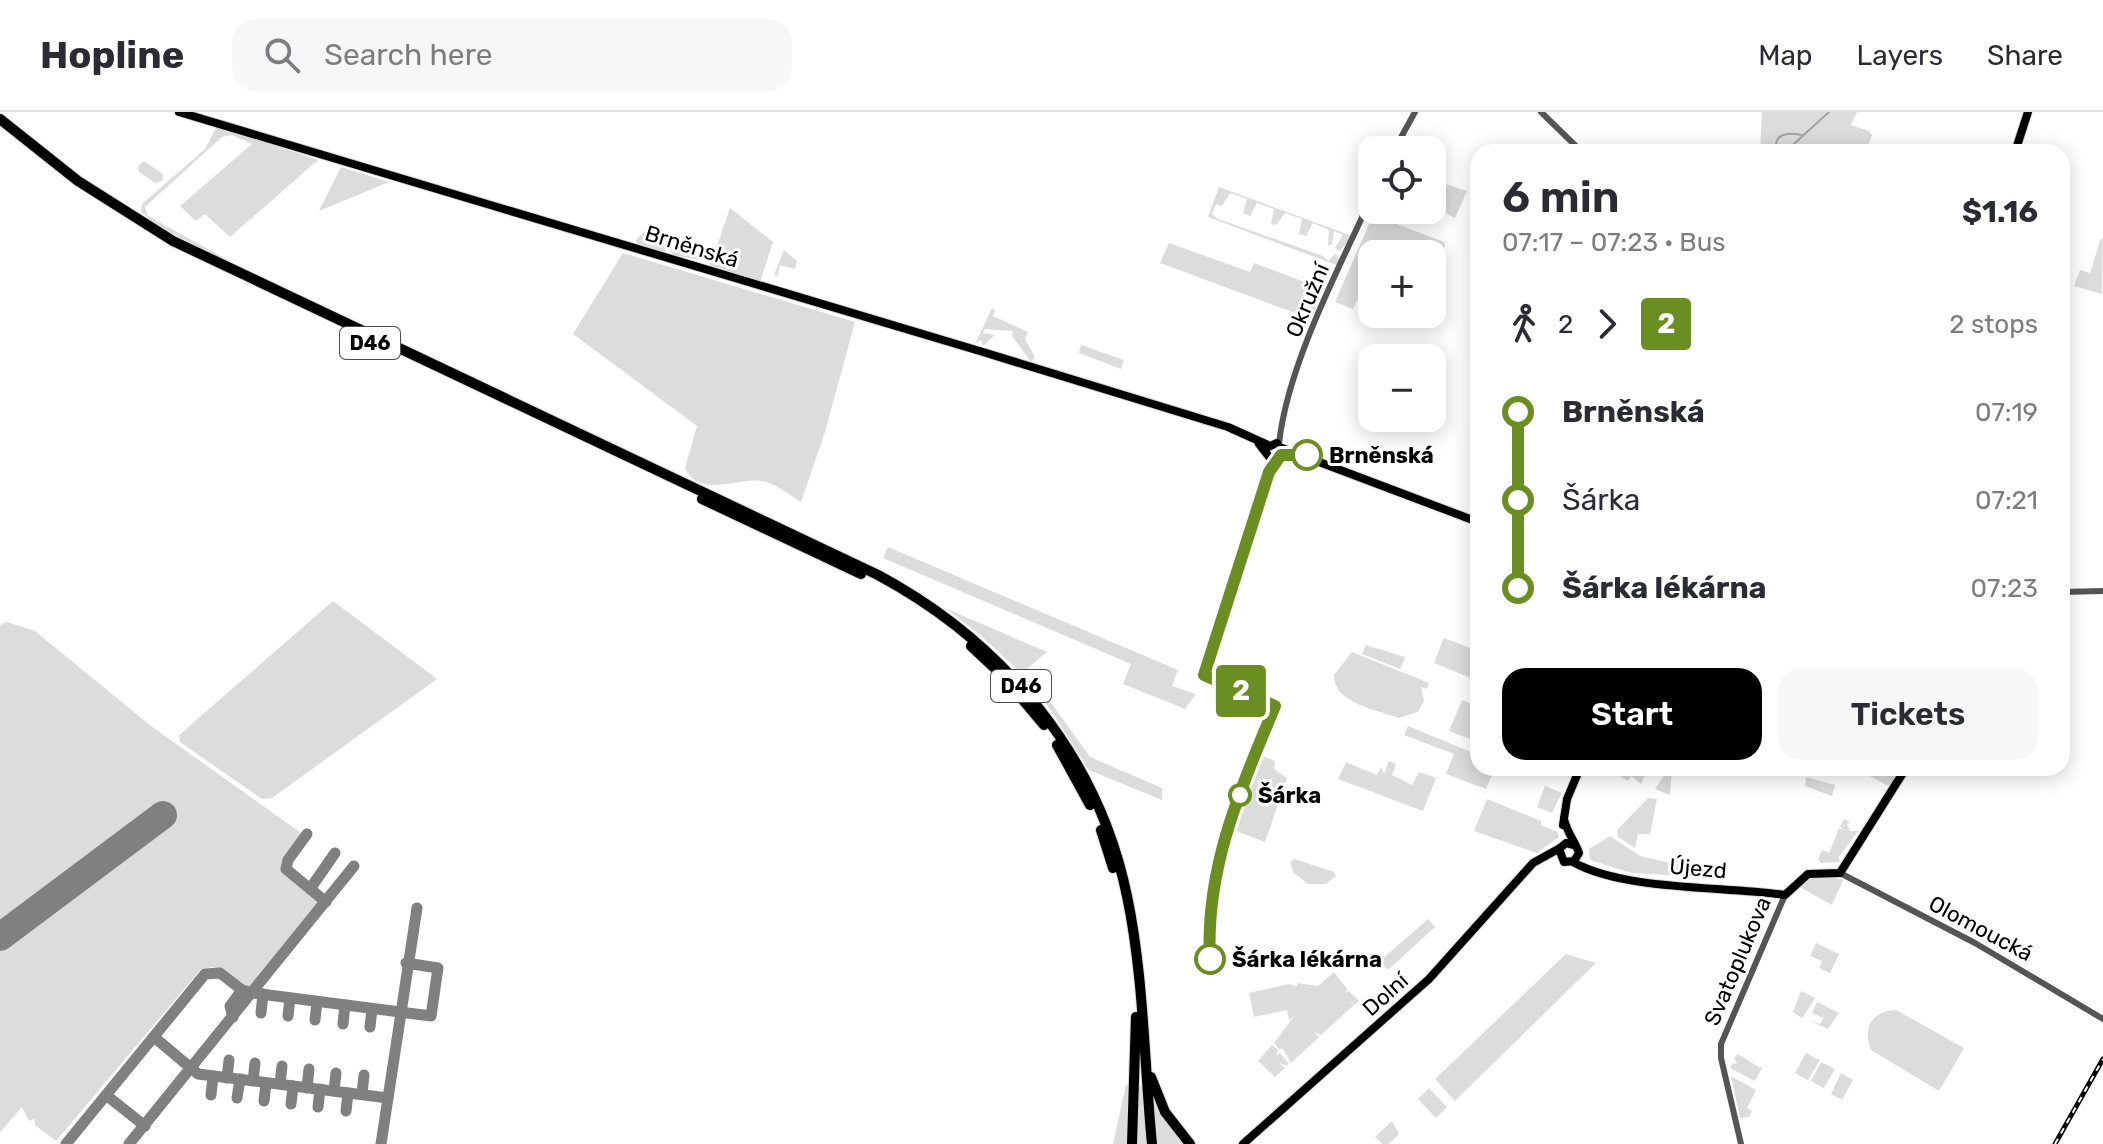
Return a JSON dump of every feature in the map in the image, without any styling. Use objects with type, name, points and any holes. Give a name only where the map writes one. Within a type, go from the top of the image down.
[{"type":"highway","name":"D46","points":[[0,119],[78,181],[173,241],[878,575],[967,633],[1007,669],[1043,712],[1070,752],[1105,823],[1130,908],[1152,1144]]},
{"type":"highway","name":"D46","points":[[0,128],[97,203],[187,256],[863,575],[954,631],[1002,675],[1039,718],[1064,755],[1094,813],[1124,910],[1146,1144]]},
{"type":"highway","points":[[1132,1144],[1136,1017]]},
{"type":"highway","points":[[1145,1048],[1165,1112],[1190,1144]]},
{"type":"main road","name":"Brněnská","points":[[179,112],[985,352],[1250,437],[1470,519]]},
{"type":"main road","points":[[2018,144],[2028,112]]},
{"type":"main road","points":[[1561,850],[1568,797],[1577,776]]},
{"type":"main road","points":[[1840,873],[1901,776]]},
{"type":"main road","points":[[1564,819],[1574,845],[1575,860]]},
{"type":"main road","name":"Dolní","points":[[1243,1144],[1429,979],[1488,909],[1538,859],[1574,845]]},
{"type":"main road","name":"Újezd","points":[[1561,850],[1565,863],[1575,860],[1593,870],[1639,881],[1785,895]]},
{"type":"main road","name":"Svatoplukova","points":[[1785,895],[1808,874],[1822,871],[1840,873]]},
{"type":"street","points":[[1402,136],[1415,112]]},
{"type":"street","points":[[1541,112],[1574,144]]},
{"type":"street","name":"Okružní","points":[[1279,448],[1283,420],[1312,335],[1360,224]]},
{"type":"street","points":[[2070,592],[2103,591]]},
{"type":"street","name":"Olomoucká","points":[[1840,873],[1975,943],[2103,1019]]},
{"type":"street","name":"Svatoplukova","points":[[1741,1144],[1721,1058],[1723,1037],[1785,895]]},
{"type":"shaded area","points":[[1762,112],[1857,112],[1851,125],[1872,135],[1869,144],[1760,144]]},
{"type":"shaded area","points":[[217,126],[318,160],[230,237],[205,214],[196,221],[180,206],[252,144],[232,135],[222,137],[145,207],[148,216],[228,260],[227,263],[153,223],[141,211],[142,204],[205,149]]},
{"type":"shaded area","points":[[144,161],[163,174],[162,181],[155,183],[139,172],[138,166]]},
{"type":"shaded area","points":[[341,167],[389,182],[319,211]]},
{"type":"shaded area","points":[[1446,184],[1467,191],[1455,218],[1446,213]]},
{"type":"shaded area","points":[[1219,187],[1352,236],[1340,251],[1335,248],[1343,235],[1334,231],[1332,244],[1328,246],[1329,230],[1313,223],[1306,236],[1299,234],[1302,219],[1285,213],[1276,225],[1271,224],[1274,209],[1257,203],[1250,216],[1243,213],[1247,199],[1230,193],[1222,206],[1216,204],[1212,214],[1218,219],[1323,256],[1328,261],[1335,254],[1340,259],[1339,266],[1208,217]]},
{"type":"shaded area","points":[[730,208],[773,242],[760,282],[711,266],[707,261],[715,252]]},
{"type":"shaded area","points":[[1369,224],[1397,224],[1439,240],[1362,240]]},
{"type":"shaded area","points":[[647,229],[660,234],[666,252],[637,245],[636,240]]},
{"type":"shaded area","points":[[2101,238],[2102,294],[2074,286],[2080,270],[2090,273]]},
{"type":"shaded area","points":[[667,239],[698,253],[700,260],[672,255]]},
{"type":"shaded area","points":[[1169,243],[1250,272],[1254,263],[1323,289],[1311,319],[1160,263]]},
{"type":"shaded area","points":[[1358,249],[1358,298],[1353,309],[1335,302]]},
{"type":"shaded area","points":[[784,250],[797,261],[795,269],[780,265],[778,276],[774,275]]},
{"type":"shaded area","points":[[623,253],[855,322],[825,432],[801,502],[762,481],[720,485],[699,483],[685,468],[697,426],[573,334]]},
{"type":"shaded area","points":[[992,308],[995,310],[993,316],[1028,332],[1025,339],[1035,357],[1031,362],[1012,336],[1013,331],[985,329],[983,333],[995,335],[983,346],[981,340],[975,344]]},
{"type":"shaded area","points":[[1081,345],[1124,360],[1121,369],[1079,353]]},
{"type":"shaded area","points":[[888,547],[1178,670],[1172,686],[1196,694],[1185,709],[1123,684],[1131,664],[883,558]]},
{"type":"shaded area","points":[[333,601],[437,679],[272,798],[262,799],[180,742],[179,735]]},
{"type":"shaded area","points":[[945,608],[1047,652],[1027,669],[1090,757],[1162,788],[1162,800],[1089,770],[1035,686],[979,634]]},
{"type":"shaded area","points":[[7,622],[35,631],[151,726],[301,833],[295,847],[285,857],[284,869],[321,903],[254,987],[245,988],[213,967],[201,969],[56,1141],[35,1125],[34,1119],[29,1121],[22,1107],[0,1132],[0,625]]},
{"type":"shaded area","points":[[1444,638],[1470,648],[1470,678],[1434,663]]},
{"type":"shaded area","points":[[1366,645],[1405,657],[1400,669],[1362,654]]},
{"type":"shaded area","points":[[1352,652],[1429,683],[1427,689],[1421,687],[1424,701],[1418,712],[1399,718],[1348,699],[1336,685],[1334,675]]},
{"type":"shaded area","points":[[1462,700],[1470,703],[1470,739],[1449,731]]},
{"type":"shaded area","points":[[1408,726],[1470,752],[1470,776],[1492,776],[1486,789],[1446,774],[1454,754],[1404,735]]},
{"type":"shaded area","points":[[1262,756],[1275,761],[1274,769],[1287,778],[1265,842],[1234,830]]},
{"type":"shaded area","points":[[1389,761],[1396,764],[1392,775],[1412,785],[1419,772],[1436,778],[1423,811],[1338,779],[1346,762],[1377,775],[1381,767],[1384,774]]},
{"type":"shaded area","points":[[1631,776],[1645,776],[1641,784]]},
{"type":"shaded area","points":[[1664,776],[1671,776],[1670,795],[1655,789]]},
{"type":"shaded area","points":[[1870,776],[1896,776],[1890,787]]},
{"type":"shaded area","points":[[1806,777],[1835,785],[1832,796],[1805,786]]},
{"type":"shaded area","points":[[1545,786],[1562,793],[1552,813],[1537,807]]},
{"type":"shaded area","points":[[1648,798],[1657,799],[1650,834],[1638,834],[1635,848],[1618,837],[1617,830]]},
{"type":"shaded area","points":[[1487,799],[1541,821],[1541,825],[1558,832],[1559,837],[1537,853],[1474,831]]},
{"type":"shaded area","points":[[1844,819],[1850,822],[1847,824],[1850,831],[1858,831],[1839,857],[1840,862],[1821,863],[1818,859],[1822,850],[1829,853],[1839,828],[1846,831],[1840,827]]},
{"type":"shaded area","points":[[1610,836],[1640,856],[1702,870],[1701,877],[1632,873],[1590,860],[1589,849]]},
{"type":"shaded area","points":[[1294,859],[1334,872],[1336,876],[1326,884],[1308,884],[1294,873],[1290,862]]},
{"type":"shaded area","points":[[1831,876],[1843,880],[1832,905],[1798,886],[1811,877]]},
{"type":"shaded area","points":[[1428,919],[1435,927],[1388,970],[1380,961]]},
{"type":"shaded area","points":[[1816,943],[1839,954],[1830,973],[1819,968],[1822,961],[1810,956]]},
{"type":"shaded area","points":[[1566,954],[1596,963],[1455,1101],[1435,1079]]},
{"type":"shaded area","points":[[1334,972],[1347,989],[1345,993],[1349,991],[1359,1001],[1355,1005],[1349,1001],[1354,1005],[1321,1035],[1314,1032],[1319,1037],[1291,1063],[1283,1049],[1274,1043],[1294,1016],[1289,1020],[1287,1010],[1254,1017],[1249,993],[1289,984],[1297,986],[1297,983],[1318,986]]},
{"type":"shaded area","points":[[1801,991],[1815,998],[1802,1018],[1793,1012]]},
{"type":"shaded area","points":[[1817,1002],[1839,1013],[1828,1029],[1808,1020],[1820,1024],[1823,1018],[1812,1013]]},
{"type":"shaded area","points":[[1896,1010],[1964,1048],[1939,1091],[1871,1050],[1868,1035],[1871,1022],[1881,1014]]},
{"type":"shaded area","points":[[1272,1045],[1278,1050],[1276,1056],[1280,1053],[1289,1064],[1280,1063],[1285,1068],[1275,1077],[1258,1061]]},
{"type":"shaded area","points":[[1806,1053],[1820,1060],[1808,1080],[1795,1073]]},
{"type":"shaded area","points":[[1738,1054],[1760,1068],[1763,1066],[1755,1081],[1730,1068],[1733,1063],[1737,1064],[1734,1058]]},
{"type":"shaded area","points":[[1821,1062],[1835,1069],[1824,1088],[1811,1081]]},
{"type":"shaded area","points":[[1841,1073],[1853,1080],[1842,1100],[1831,1094]]},
{"type":"shaded area","points":[[1731,1076],[1756,1090],[1747,1108],[1752,1111],[1749,1117],[1740,1118]]},
{"type":"shaded area","points":[[1126,1085],[1151,1088],[1186,1144],[1113,1144]]},
{"type":"shaded area","points":[[1429,1088],[1447,1107],[1436,1118],[1418,1099]]},
{"type":"shaded area","points":[[1392,1121],[1399,1134],[1389,1144],[1382,1144],[1375,1137]]},
{"type":"waterway","points":[[1794,144],[1829,112]]},
{"type":"waterway","points":[[1776,144],[1782,135],[1802,135]]},
{"type":"taxiway","points":[[307,834],[288,860],[286,869],[326,902]]},
{"type":"taxiway","points":[[310,889],[335,853]]},
{"type":"taxiway","points":[[129,1144],[354,866]]},
{"type":"taxiway","points":[[381,1144],[417,908]]},
{"type":"taxiway","points":[[66,1144],[205,974],[220,973],[242,990],[253,993],[431,1016],[438,968],[406,963]]},
{"type":"taxiway","points":[[233,1017],[230,1006],[242,990]]},
{"type":"taxiway","points":[[261,1013],[263,994]]},
{"type":"taxiway","points":[[288,1016],[290,998]]},
{"type":"taxiway","points":[[315,1020],[317,1002]]},
{"type":"taxiway","points":[[343,1024],[345,1005]]},
{"type":"taxiway","points":[[370,1027],[372,1009]]},
{"type":"taxiway","points":[[154,1037],[198,1074],[388,1098]]},
{"type":"taxiway","points":[[227,1078],[229,1060]]},
{"type":"taxiway","points":[[253,1081],[255,1063]]},
{"type":"taxiway","points":[[280,1084],[282,1066]]},
{"type":"taxiway","points":[[307,1088],[309,1069]]},
{"type":"taxiway","points":[[334,1091],[336,1073]]},
{"type":"taxiway","points":[[362,1094],[364,1075]]},
{"type":"taxiway","points":[[211,1095],[213,1076]]},
{"type":"taxiway","points":[[237,1098],[240,1079]]},
{"type":"taxiway","points":[[264,1101],[266,1083]]},
{"type":"taxiway","points":[[291,1104],[293,1086]]},
{"type":"taxiway","points":[[318,1107],[320,1089]]},
{"type":"taxiway","points":[[346,1111],[348,1093]]},
{"type":"taxiway","points":[[106,1095],[145,1126]]},
{"type":"runway","points":[[0,937],[163,815]]},
{"type":"railway","points":[[2055,1144],[2103,1059]]},
{"type":"bus line","name":"2","points":[[1210,959],[1209,912],[1218,857],[1275,706],[1204,675],[1275,458],[1295,453],[1307,455]]},
{"type":"place","name":"Brněnská","points":[[1307,455]]},
{"type":"place","name":"Šárka","points":[[1240,795]]},
{"type":"place","name":"Šárka lékárna","points":[[1210,959]]}]
